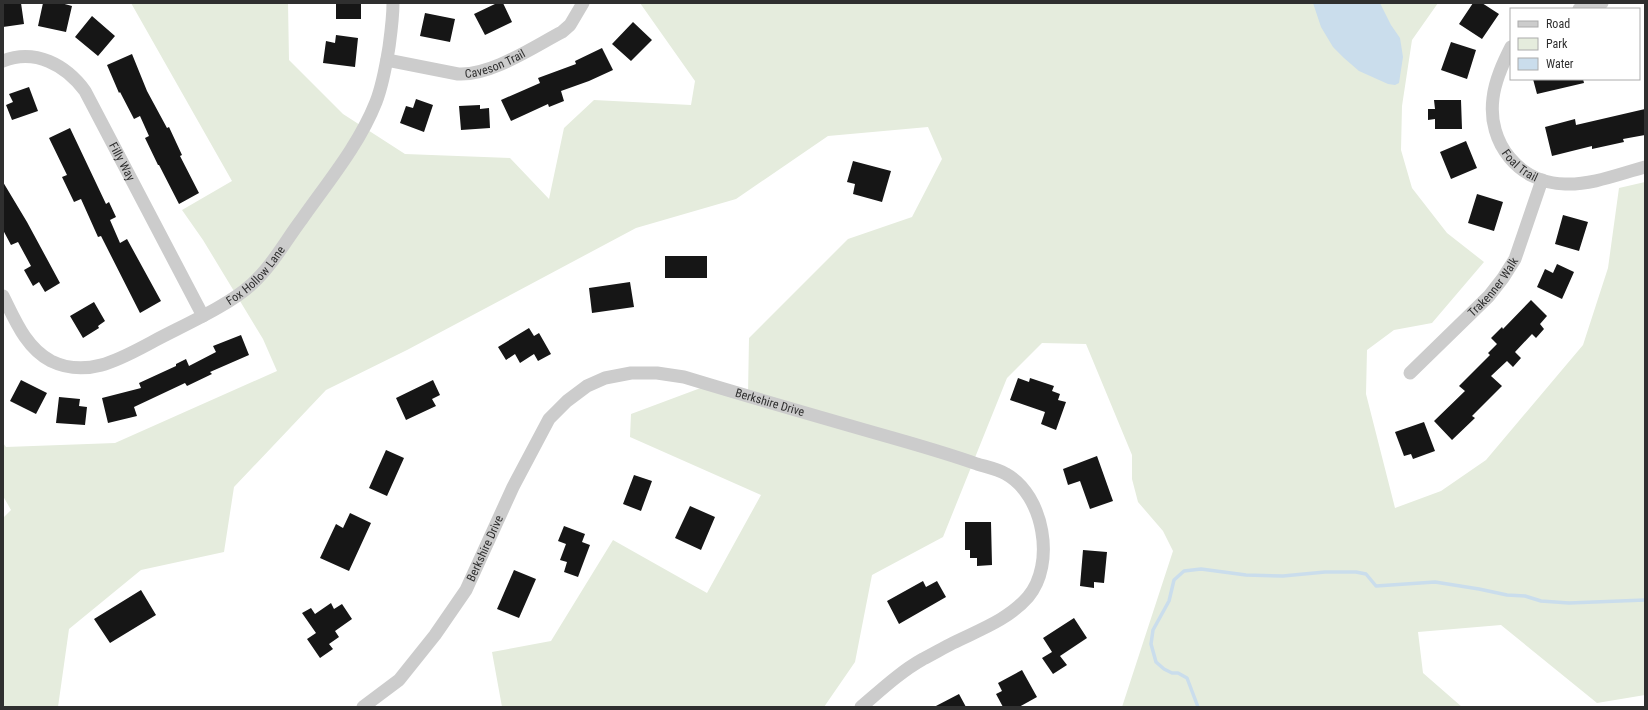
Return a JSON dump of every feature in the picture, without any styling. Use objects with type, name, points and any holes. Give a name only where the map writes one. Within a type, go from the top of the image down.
[{"type":"street","name":"Fox Hollow Lane","points":[[3,296],[28,341],[38,352],[50,360],[64,366],[80,368],[100,366],[118,360],[203,316],[239,295],[262,274],[347,154],[366,122],[376,102],[387,60],[392,28],[393,3]]},
{"type":"street","name":"Caveson Trail","points":[[387,60],[458,74],[483,72],[562,32],[570,25],[583,3]]},
{"type":"street","points":[[1583,8],[1602,3]]},
{"type":"street","name":"Foal Trail","points":[[1510,49],[1495,86],[1492,100],[1493,124],[1496,137],[1502,148],[1514,163],[1527,173],[1542,180],[1565,184],[1592,181],[1645,166]]},
{"type":"street","name":"Filly Way","points":[[3,61],[25,56],[44,59],[62,67],[79,83],[85,91],[203,316]]},
{"type":"street","name":"Trakenner Walk","points":[[1410,373],[1489,296],[1503,278],[1515,259],[1542,180]]},
{"type":"street","name":"Berkshire Drive","points":[[363,707],[399,680],[435,635],[466,590],[513,487],[549,419],[567,401],[587,386],[605,378],[630,373],[657,373],[684,377],[951,454],[1006,474],[1018,483],[1034,504],[1041,523],[1044,540],[1042,564],[1036,585],[1029,596],[1014,611],[990,626],[952,643],[921,661],[893,680],[861,707]]},
{"type":"green space","points":[[131,3],[288,3],[289,60],[343,114],[405,154],[510,158],[549,199],[564,128],[594,100],[691,105],[695,81],[640,3],[1438,3],[1412,40],[1402,106],[1401,150],[1412,188],[1447,233],[1484,262],[1432,323],[1394,330],[1367,350],[1366,394],[1395,508],[1441,491],[1486,460],[1583,345],[1608,268],[1619,188],[1645,182],[1645,695],[1597,703],[1501,625],[1418,632],[1423,673],[1462,707],[1122,707],[1173,551],[1163,531],[1138,502],[1132,479],[1132,455],[1086,344],[1042,343],[1007,378],[943,537],[872,575],[855,662],[824,707],[502,707],[492,652],[551,641],[613,540],[707,593],[761,495],[630,437],[631,414],[714,383],[748,394],[749,338],[848,239],[912,217],[942,159],[928,127],[828,136],[736,199],[636,228],[407,350],[326,390],[234,487],[224,552],[141,570],[69,629],[58,707],[3,707],[3,518],[11,510],[3,496],[3,443],[6,447],[115,443],[277,371],[263,339],[203,240],[182,210],[232,181]]},
{"type":"water","points":[[1313,3],[1380,3],[1391,25],[1400,38],[1403,57],[1399,83],[1395,85],[1388,84],[1359,71],[1344,58],[1333,47],[1321,27]]},
{"type":"building","points":[[3,3],[21,3],[24,24],[3,27]]},
{"type":"building","points":[[43,3],[61,3],[72,6],[66,32],[38,26]]},
{"type":"building","points":[[336,3],[361,3],[361,19],[336,19]]},
{"type":"building","points":[[497,3],[503,3],[512,22],[485,35],[474,14]]},
{"type":"building","points":[[1473,3],[1482,3],[1499,14],[1482,39],[1459,24]]},
{"type":"building","points":[[425,13],[455,19],[450,42],[420,36]]},
{"type":"building","points":[[92,16],[115,36],[98,56],[75,37]]},
{"type":"building","points":[[633,22],[652,40],[631,61],[612,44]]},
{"type":"building","points":[[336,35],[358,38],[355,67],[323,63],[326,41],[335,43]]},
{"type":"building","points":[[1451,42],[1476,50],[1467,79],[1441,70]]},
{"type":"building","points":[[602,48],[613,70],[589,81],[561,91],[564,101],[549,107],[548,104],[511,121],[501,100],[540,83],[538,78],[576,64],[575,61]]},
{"type":"building","points":[[132,54],[147,91],[167,128],[169,127],[182,155],[180,156],[199,193],[179,204],[145,138],[149,136],[140,116],[134,119],[120,92],[119,93],[107,65]]},
{"type":"building","points":[[1533,80],[1583,80],[1584,83],[1537,94]]},
{"type":"building","points":[[29,87],[38,111],[12,120],[6,105],[13,102],[9,94]]},
{"type":"building","points":[[416,99],[433,105],[424,132],[400,123],[406,106],[413,108]]},
{"type":"building","points":[[1434,100],[1461,100],[1462,129],[1435,129],[1435,119],[1428,120],[1428,109],[1435,109]]},
{"type":"building","points":[[480,105],[480,109],[489,108],[490,128],[461,130],[459,106]]},
{"type":"building","points":[[1645,109],[1645,135],[1623,139],[1624,142],[1592,149],[1592,146],[1552,156],[1545,127],[1575,119],[1576,125]]},
{"type":"building","points":[[70,128],[106,204],[109,202],[116,217],[110,220],[120,243],[127,239],[161,301],[140,313],[101,236],[98,237],[81,199],[74,202],[62,177],[67,175],[49,138]]},
{"type":"building","points":[[1466,141],[1477,168],[1451,179],[1440,152]]},
{"type":"building","points":[[853,161],[891,171],[882,202],[853,194],[855,184],[847,182]]},
{"type":"building","points":[[3,182],[27,222],[60,283],[45,292],[39,282],[33,286],[24,270],[31,266],[18,242],[11,245],[3,230]]},
{"type":"building","points":[[1477,194],[1503,202],[1494,231],[1468,223]]},
{"type":"building","points":[[1563,215],[1588,222],[1579,251],[1555,244]]},
{"type":"building","points":[[665,256],[707,256],[707,278],[665,278]]},
{"type":"building","points":[[1557,264],[1574,272],[1562,299],[1537,287],[1545,269],[1553,273]]},
{"type":"building","points":[[630,282],[634,307],[592,313],[589,288]]},
{"type":"building","points":[[1531,300],[1547,316],[1540,324],[1544,329],[1536,338],[1532,334],[1515,352],[1521,358],[1513,367],[1507,361],[1491,376],[1502,386],[1472,416],[1475,418],[1452,440],[1434,421],[1465,391],[1459,386],[1490,355],[1488,353],[1497,344],[1491,338],[1502,327],[1503,329]]},
{"type":"building","points":[[94,302],[105,321],[98,326],[99,328],[83,338],[70,316]]},
{"type":"building","points":[[529,328],[534,336],[539,333],[551,354],[538,361],[534,354],[520,363],[515,354],[506,360],[498,347]]},
{"type":"building","points":[[241,335],[249,355],[210,372],[212,374],[187,386],[185,383],[134,407],[137,416],[108,423],[102,398],[141,388],[139,383],[176,366],[176,364],[186,359],[189,366],[216,352],[213,346]]},
{"type":"building","points":[[1018,378],[1029,382],[1030,378],[1054,386],[1052,391],[1060,394],[1058,400],[1066,402],[1056,430],[1041,424],[1045,412],[1010,400]]},
{"type":"building","points":[[21,380],[47,393],[36,414],[10,401]]},
{"type":"building","points":[[433,380],[440,395],[432,399],[436,406],[406,420],[396,398]]},
{"type":"building","points":[[59,397],[80,399],[79,406],[87,407],[85,425],[56,423]]},
{"type":"building","points":[[1424,422],[1435,451],[1413,459],[1411,454],[1404,456],[1395,432]]},
{"type":"building","points":[[386,450],[404,458],[387,496],[369,488]]},
{"type":"building","points":[[1097,456],[1113,501],[1090,509],[1080,481],[1068,485],[1063,469]]},
{"type":"building","points":[[634,475],[652,481],[641,511],[623,504]]},
{"type":"building","points":[[690,506],[715,517],[701,550],[675,538]]},
{"type":"building","points":[[350,513],[371,523],[349,571],[320,558],[336,524],[343,528]]},
{"type":"building","points":[[965,522],[991,522],[992,565],[977,566],[977,558],[970,558],[970,550],[965,550]]},
{"type":"building","points":[[564,526],[585,534],[582,542],[590,545],[578,577],[564,572],[567,562],[560,560],[566,544],[558,541]]},
{"type":"building","points":[[1083,550],[1107,552],[1104,583],[1094,582],[1094,588],[1080,586]]},
{"type":"building","points":[[514,570],[536,579],[519,618],[497,609]]},
{"type":"building","points":[[923,581],[926,587],[937,581],[946,597],[899,624],[887,601]]},
{"type":"building","points":[[141,590],[156,615],[110,643],[94,619]]},
{"type":"building","points":[[331,603],[334,609],[342,604],[352,619],[335,631],[339,637],[329,644],[333,649],[320,658],[307,639],[316,633],[302,613],[311,608],[315,614]]},
{"type":"building","points":[[1074,618],[1087,638],[1060,656],[1067,665],[1053,674],[1042,658],[1052,652],[1043,638]]},
{"type":"building","points":[[1022,670],[1037,697],[1019,707],[1003,707],[996,694],[1002,691],[998,683]]},
{"type":"building","points":[[959,694],[966,707],[934,707]]},
{"type":"waterway","points":[[1198,707],[1187,678],[1178,673],[1172,673],[1164,669],[1156,662],[1151,644],[1153,630],[1169,601],[1174,580],[1184,571],[1201,569],[1246,575],[1283,576],[1325,572],[1356,572],[1366,574],[1376,586],[1435,582],[1507,595],[1525,596],[1541,601],[1569,603],[1645,600]]}]
